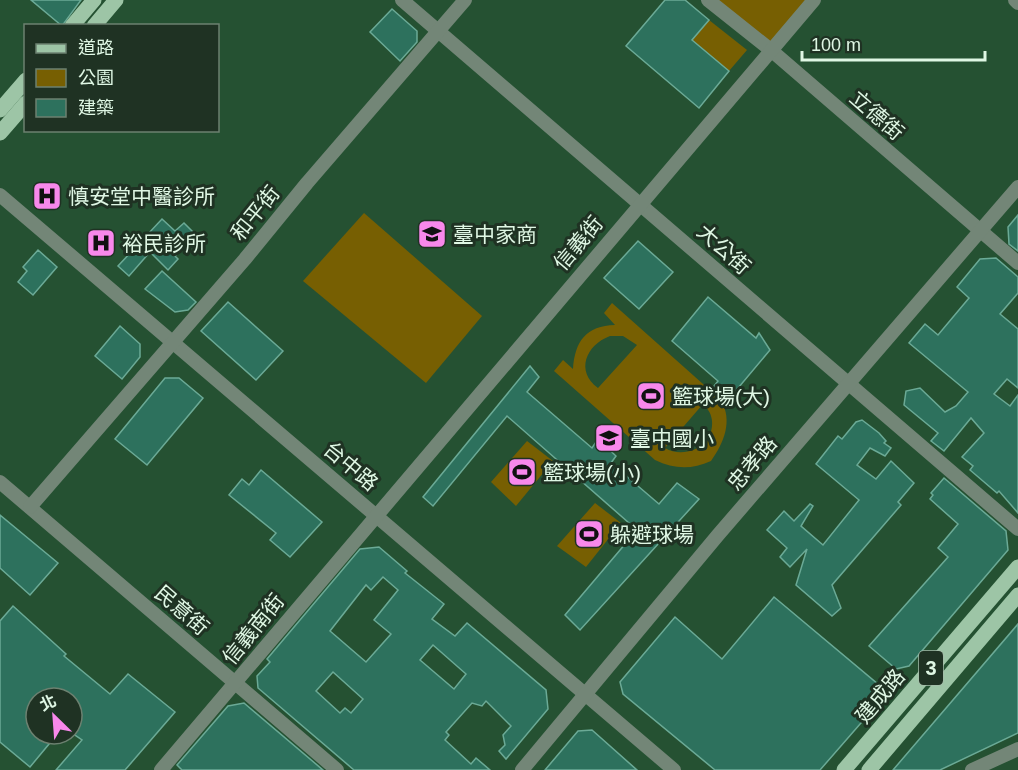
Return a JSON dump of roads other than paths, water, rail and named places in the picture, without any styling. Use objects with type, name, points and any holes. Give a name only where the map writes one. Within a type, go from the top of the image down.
[{"type":"main road","points":[[74,24],[94,0]]},
{"type":"main road","points":[[96,24],[116,0]]},
{"type":"main road","points":[[0,110],[24,82]]},
{"type":"main road","points":[[0,132],[24,105]]},
{"type":"main road","name":"建成路","points":[[848,768],[1018,567]]},
{"type":"main road","name":"建成路","points":[[869,770],[1018,595]]},
{"type":"street","name":"大公街","points":[[402,0],[640,202],[1018,529]]},
{"type":"street","name":"和平街","points":[[30,507],[465,0]]},
{"type":"street","name":"立德街","points":[[708,0],[772,51],[1018,263]]},
{"type":"street","name":"信義街","points":[[376,515],[814,0]]},
{"type":"street","points":[[1014,0],[1018,3]]},
{"type":"street","name":"忠孝路","points":[[522,770],[848,383],[1018,187]]},
{"type":"street","name":"台中路","points":[[0,195],[674,770]]},
{"type":"street","name":"民意街","points":[[0,482],[336,770]]},
{"type":"street","name":"信義南街","points":[[161,770],[376,515]]},
{"type":"street","points":[[972,770],[1018,748]]},
{"type":"place","name":"慎安堂中醫診所","points":[[47,196]]},
{"type":"place","name":"臺中家商","points":[[432,234]]},
{"type":"place","name":"裕民診所","points":[[101,243]]},
{"type":"place","name":"籃球場(大)","points":[[651,396]]},
{"type":"place","name":"臺中國小","points":[[609,438]]},
{"type":"place","name":"籃球場(小)","points":[[522,472]]},
{"type":"place","name":"躲避球場","points":[[589,534]]}]
